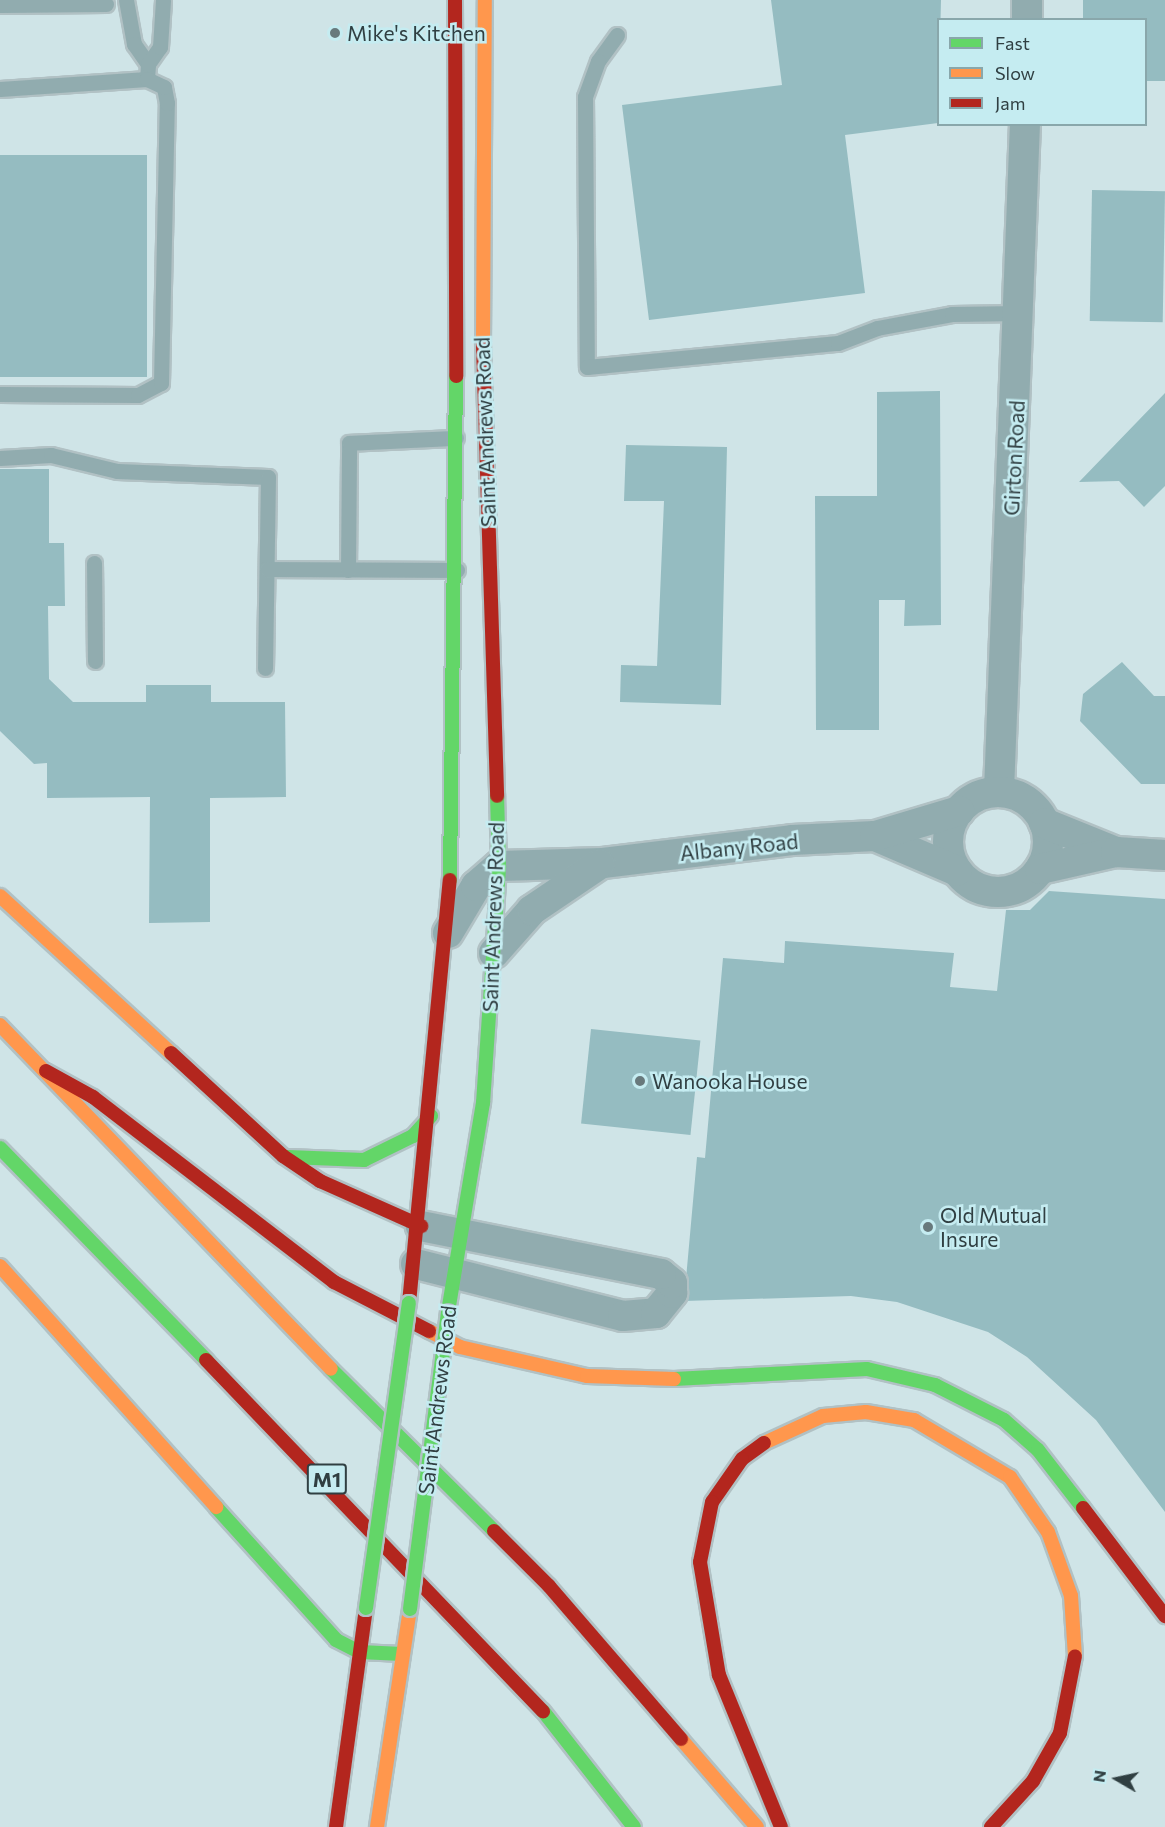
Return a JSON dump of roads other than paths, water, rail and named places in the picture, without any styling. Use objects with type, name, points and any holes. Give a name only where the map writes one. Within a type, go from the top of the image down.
[{"type":"main road","name":"Saint Andrews Road","points":[[336,1827],[421,1226],[448,933],[457,570],[455,0]]},
{"type":"main road","name":"Saint Andrews Road","points":[[377,1827],[410,1609],[448,1312],[483,1102],[494,953],[499,866],[481,285],[485,0]]},
{"type":"main road","points":[[484,57],[501,0]]},
{"type":"main road","points":[[0,896],[283,1156],[320,1181],[421,1226]]},
{"type":"main road","points":[[0,1025],[46,1071],[222,1260],[549,1586],[757,1827]]},
{"type":"main road","points":[[46,1071],[93,1098],[334,1282],[460,1347],[587,1376],[657,1380],[867,1369],[969,1399],[1004,1420],[1038,1450],[1165,1616]]},
{"type":"main road","points":[[283,1156],[364,1160],[405,1142],[431,1116]]},
{"type":"main road","name":"M1","points":[[0,1148],[518,1680],[634,1827]]},
{"type":"main road","points":[[0,1266],[336,1640],[360,1652],[402,1654]]},
{"type":"main road","points":[[781,1827],[719,1675],[703,1603],[702,1552],[712,1502],[742,1459],[775,1435],[823,1416],[866,1412],[914,1420],[1010,1478],[1048,1533],[1071,1596],[1075,1656],[1060,1733],[1033,1781],[991,1827]]},
{"type":"main road","points":[[607,1790],[617,1827]]},
{"type":"street","points":[[1027,0],[1027,18]]},
{"type":"street","name":"Girton Road","points":[[999,792],[1020,313],[1025,126]]},
{"type":"street","points":[[1044,823],[1046,854],[1040,868],[1015,889],[999,892],[983,890],[957,871],[948,841],[958,811],[970,800],[999,792],[1026,800],[1044,823],[1116,852]]},
{"type":"street","name":"Albany Road","points":[[499,866],[603,863],[792,840],[875,836],[958,811]]},
{"type":"street","name":"Albany Road","points":[[875,836],[957,871]]},
{"type":"street","points":[[1040,868],[1116,852],[1165,855]]},
{"type":"street","name":"Albany Road","points":[[494,953],[532,910],[603,863]]},
{"type":"street","points":[[448,933],[476,886],[499,866]]},
{"type":"street","points":[[416,1264],[623,1316],[661,1310],[672,1293],[672,1283],[661,1274],[421,1226]]},
{"type":"lane","points":[[0,394],[138,395],[161,383],[167,103],[164,87],[148,72],[134,44],[126,0]]},
{"type":"lane","points":[[148,72],[160,47],[163,0]]},
{"type":"lane","points":[[0,5],[106,4]]},
{"type":"lane","points":[[617,34],[598,61],[585,97],[587,367],[838,343],[877,328],[952,314],[1020,313]]},
{"type":"lane","points":[[0,89],[148,72]]},
{"type":"lane","points":[[348,570],[349,443],[456,438]]},
{"type":"lane","points":[[0,458],[51,455],[117,471],[268,477],[265,668]]},
{"type":"lane","points":[[94,563],[95,661]]},
{"type":"lane","points":[[267,569],[457,570]]},
{"type":"place","name":"Mike's Kitchen","points":[[335,33]]},
{"type":"place","name":"Wanooka House","points":[[640,1081]]},
{"type":"place","name":"Old Mutual Insure","points":[[928,1227]]}]
